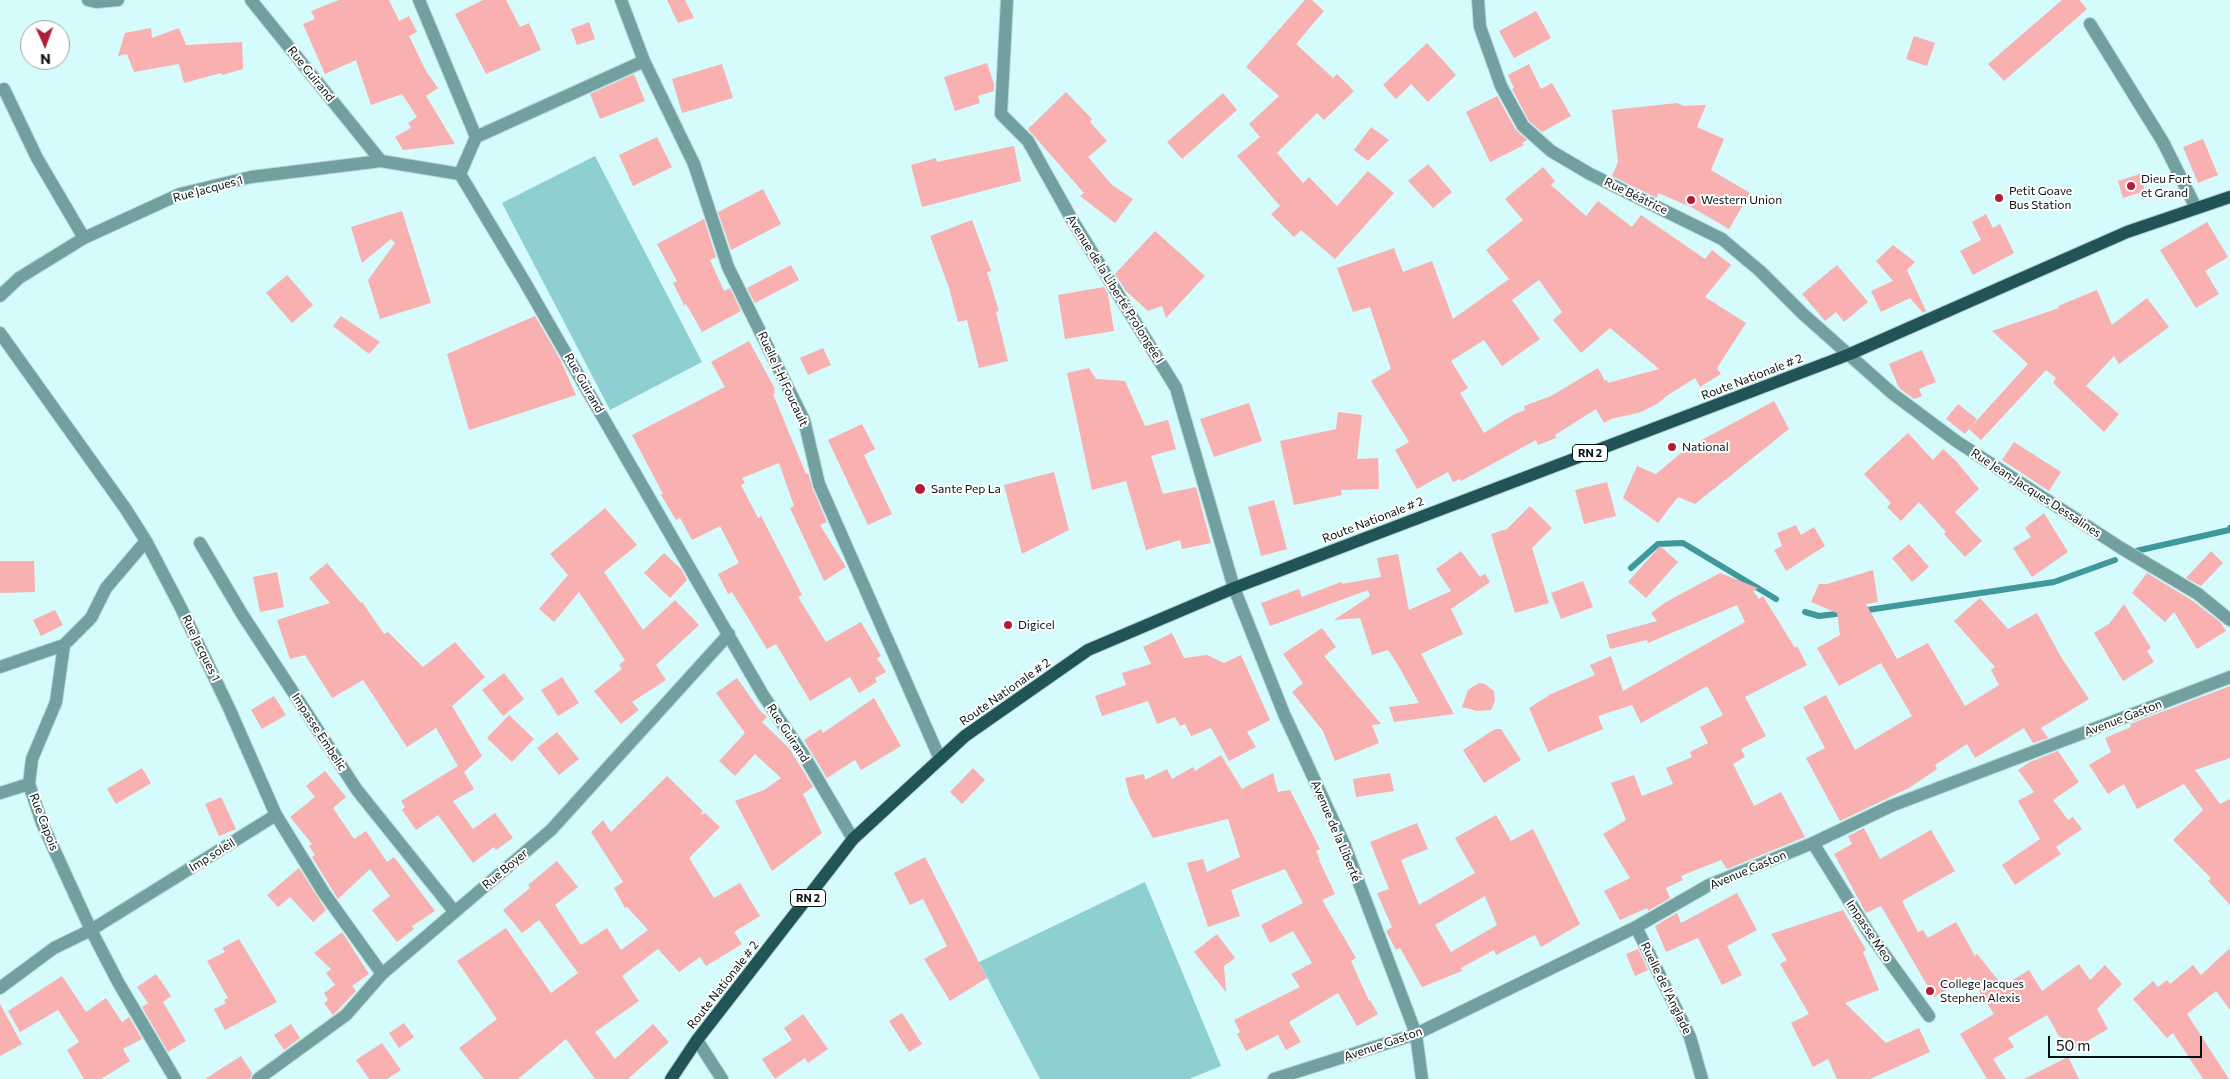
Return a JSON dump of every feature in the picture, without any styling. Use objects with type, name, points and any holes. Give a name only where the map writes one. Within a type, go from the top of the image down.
[{"type":"main road","name":"Route Nationale # 2","points":[[671,1079],[697,1040],[853,839],[965,736],[1088,650],[1234,588],[1850,354],[2127,232],[2230,197]]},
{"type":"street","points":[[88,0],[96,2],[118,0]]},
{"type":"street","name":"Rue Guirand","points":[[251,0],[381,161]]},
{"type":"street","points":[[419,0],[476,137]]},
{"type":"street","name":"Ruelle J-H Foucault","points":[[621,0],[644,61],[694,164],[728,267],[804,420],[818,484],[940,759]]},
{"type":"street","name":"Avenue de la Liberté Prolongée I","points":[[1007,0],[1002,114],[1028,141],[1071,218],[1176,388],[1234,588]]},
{"type":"street","name":"Rue Béatrice","points":[[1478,0],[1480,28],[1502,86],[1523,126],[1551,152],[1590,174],[1722,239],[1760,271],[1803,314],[1850,354]]},
{"type":"street","points":[[2090,24],[2163,142],[2196,208]]},
{"type":"street","points":[[381,161],[460,174],[476,137],[644,61]]},
{"type":"street","points":[[4,88],[36,158],[84,238]]},
{"type":"street","name":"Rue Jacques 1","points":[[0,296],[19,278],[84,238],[180,194],[251,177],[381,161]]},
{"type":"street","name":"Rue Guirand","points":[[460,174],[763,695],[803,754],[853,839]]},
{"type":"street","name":"Rue Jacques 1","points":[[0,332],[125,508],[146,541],[225,699],[276,815],[324,893],[382,974]]},
{"type":"street","name":"Rue Jean-Jacques Dessalines","points":[[1850,354],[1893,394],[1956,441],[2121,548],[2198,594],[2230,620]]},
{"type":"street","points":[[0,667],[64,645],[91,618],[106,588],[146,541]]},
{"type":"street","name":"Impasse Embelic","points":[[200,543],[242,614],[357,790],[454,911]]},
{"type":"street","name":"Avenue de la Liberté","points":[[1234,588],[1284,714],[1344,846],[1416,1034],[1422,1079]]},
{"type":"street","name":"Rue Boyer","points":[[258,1079],[346,1015],[382,974],[551,830],[729,634]]},
{"type":"street","name":"Rue Capois","points":[[64,645],[56,702],[32,759],[29,784],[42,823],[91,930],[118,982],[175,1079]]},
{"type":"street","name":"Avenue Gaston","points":[[1274,1079],[1416,1034],[1636,927],[1709,885],[1813,843],[1891,806],[2230,677]]},
{"type":"street","points":[[0,793],[29,784]]},
{"type":"street","name":"Imp soleil","points":[[0,988],[54,948],[91,930],[276,815]]},
{"type":"street","name":"Impasse Meo","points":[[1813,843],[1869,933],[1929,1016]]},
{"type":"street","name":"Ruelle de l'Anglade","points":[[1636,927],[1690,1037],[1702,1079]]},
{"type":"street","points":[[697,1040],[722,1079]]},
{"type":"shaded area","points":[[595,156],[702,362],[610,410],[502,203]]},
{"type":"shaded area","points":[[1145,882],[1221,1066],[1189,1079],[1040,1079],[979,962]]},
{"type":"building","points":[[339,0],[389,0],[399,21],[409,16],[417,32],[409,36],[426,71],[438,88],[426,96],[455,144],[403,150],[395,137],[411,128],[408,123],[417,117],[402,94],[371,105],[356,60],[325,74],[303,24],[315,19],[311,11]]},
{"type":"building","points":[[483,0],[506,0],[520,27],[529,23],[541,50],[486,74],[455,14]]},
{"type":"building","points":[[667,0],[685,0],[694,18],[678,23]]},
{"type":"building","points":[[1305,0],[1312,0],[1324,11],[1296,44],[1333,78],[1337,74],[1354,91],[1324,120],[1317,113],[1277,153],[1303,183],[1309,177],[1337,206],[1368,171],[1394,193],[1335,259],[1301,230],[1294,237],[1271,214],[1280,206],[1237,156],[1260,137],[1249,124],[1279,96],[1246,67]]},
{"type":"building","points":[[2062,0],[2079,0],[2087,9],[2004,81],[1988,64]]},
{"type":"building","points":[[1536,11],[1551,38],[1514,58],[1499,31]]},
{"type":"building","points":[[589,22],[595,39],[577,45],[571,29]]},
{"type":"building","points":[[151,28],[152,38],[179,28],[186,45],[242,42],[243,69],[184,83],[179,64],[134,72],[127,54],[118,56],[125,33]]},
{"type":"building","points":[[1914,36],[1935,43],[1927,66],[1906,59]]},
{"type":"building","points":[[1427,43],[1456,75],[1428,102],[1411,84],[1396,99],[1383,85]]},
{"type":"building","points":[[987,63],[994,84],[994,91],[978,96],[980,103],[955,111],[944,77]]},
{"type":"building","points":[[722,64],[733,98],[682,113],[672,79]]},
{"type":"building","points":[[1529,64],[1541,89],[1552,83],[1571,116],[1542,132],[1529,121],[1512,89],[1514,88],[1508,75]]},
{"type":"building","points":[[634,74],[645,101],[600,119],[590,94]]},
{"type":"building","points":[[1066,92],[1092,119],[1090,122],[1107,141],[1088,157],[1112,185],[1133,199],[1115,223],[1080,196],[1084,193],[1028,129]]},
{"type":"building","points":[[1223,93],[1237,110],[1182,159],[1167,142]]},
{"type":"building","points":[[1497,96],[1516,130],[1527,140],[1522,143],[1524,145],[1490,162],[1466,112]]},
{"type":"building","points":[[1677,103],[1684,106],[1706,105],[1697,127],[1724,139],[1711,170],[1750,193],[1729,229],[1691,207],[1658,193],[1657,198],[1612,176],[1618,162],[1612,110]]},
{"type":"building","points":[[1371,127],[1389,140],[1368,161],[1354,150]]},
{"type":"building","points":[[657,137],[672,167],[633,186],[619,155]]},
{"type":"building","points":[[2203,139],[2218,175],[2198,183],[2183,147]]},
{"type":"building","points":[[1014,146],[1021,181],[922,207],[911,165],[936,158],[937,162]]},
{"type":"building","points":[[1428,164],[1452,192],[1433,208],[1408,181]]},
{"type":"building","points":[[1543,167],[1555,181],[1551,185],[1586,216],[1598,201],[1632,227],[1641,215],[1705,259],[1712,250],[1731,265],[1705,297],[1746,323],[1717,368],[1721,374],[1700,387],[1695,378],[1657,404],[1641,412],[1611,419],[1604,423],[1596,409],[1555,435],[1556,438],[1538,445],[1536,440],[1461,481],[1460,479],[1453,482],[1448,472],[1417,489],[1395,450],[1409,442],[1371,381],[1391,369],[1370,307],[1353,312],[1337,268],[1394,248],[1403,272],[1432,261],[1453,319],[1509,279],[1486,250],[1523,220],[1505,199]],"holes":[[[1539,280],[1562,312],[1553,320],[1581,353],[1610,328],[1659,369],[1608,383],[1598,368],[1551,396],[1524,406],[1525,410],[1513,415],[1484,433],[1460,393],[1468,388],[1451,361],[1484,340],[1502,366],[1540,339],[1512,300]]]},
{"type":"building","points":[[2140,174],[2145,191],[2123,198],[2118,181]]},
{"type":"building","points":[[763,189],[781,224],[731,250],[718,212]]},
{"type":"building","points":[[402,211],[431,303],[380,319],[368,280],[395,243],[391,239],[362,263],[351,227]]},
{"type":"building","points":[[1986,214],[1993,228],[2000,224],[2014,253],[1973,275],[1960,251],[1981,240],[1972,222]]},
{"type":"building","points":[[704,219],[716,257],[710,260],[724,291],[730,288],[741,311],[702,332],[686,304],[684,305],[673,283],[677,281],[657,244]]},
{"type":"building","points":[[972,220],[991,271],[987,272],[999,311],[996,312],[1008,361],[979,368],[967,320],[958,322],[949,288],[930,236]]},
{"type":"building","points":[[2207,222],[2228,257],[2205,271],[2219,294],[2196,308],[2160,250]]},
{"type":"building","points":[[1155,231],[1205,276],[1166,318],[1162,306],[1148,311],[1126,291],[1115,274]]},
{"type":"building","points":[[1893,245],[1915,262],[1907,270],[1926,311],[1923,313],[1910,298],[1881,312],[1871,291],[1893,281],[1876,261]]},
{"type":"building","points":[[791,265],[799,280],[755,303],[747,288]]},
{"type":"building","points":[[1837,265],[1868,302],[1844,322],[1836,312],[1825,321],[1802,294]]},
{"type":"building","points":[[287,275],[313,305],[292,323],[266,293]]},
{"type":"building","points":[[1104,287],[1108,294],[1114,331],[1065,339],[1058,295]]},
{"type":"building","points":[[2097,290],[2112,325],[2147,298],[2169,327],[2119,364],[2114,356],[2086,386],[2119,414],[2104,432],[2053,383],[2056,378],[2046,370],[1981,440],[1969,429],[2028,364],[1992,331],[2059,308],[2058,306]]},
{"type":"building","points":[[341,316],[380,342],[369,354],[333,326]]},
{"type":"building","points":[[535,316],[561,361],[576,395],[469,430],[447,354]]},
{"type":"building","points":[[749,341],[775,389],[773,394],[806,474],[808,473],[827,522],[820,525],[846,567],[824,581],[790,508],[794,506],[779,463],[742,478],[745,483],[741,485],[758,518],[761,516],[802,595],[798,597],[826,642],[861,622],[881,656],[877,658],[886,672],[875,678],[877,682],[859,693],[850,677],[810,701],[776,644],[767,649],[732,592],[728,594],[718,574],[739,563],[720,526],[692,540],[680,518],[676,520],[661,495],[663,494],[632,435],[725,387],[711,362]]},
{"type":"building","points":[[823,348],[831,365],[808,375],[800,358]]},
{"type":"building","points":[[1922,350],[1936,382],[1919,389],[1922,396],[1914,399],[1899,388],[1889,364]]},
{"type":"building","points":[[1089,368],[1096,379],[1125,381],[1145,426],[1168,420],[1176,449],[1151,456],[1163,494],[1196,487],[1211,543],[1182,549],[1180,540],[1146,550],[1126,481],[1092,490],[1067,373]]},
{"type":"building","points":[[1774,401],[1789,429],[1695,504],[1678,497],[1658,523],[1623,498],[1637,466],[1656,474],[1687,448]]},
{"type":"building","points":[[1249,403],[1262,441],[1214,457],[1200,419]]},
{"type":"building","points":[[1958,404],[1977,419],[1965,434],[1946,419]]},
{"type":"building","points":[[1338,412],[1362,415],[1357,459],[1378,458],[1379,489],[1341,490],[1342,495],[1294,505],[1280,441],[1336,429]]},
{"type":"building","points":[[862,424],[875,449],[864,455],[892,514],[868,525],[828,440]]},
{"type":"building","points":[[1908,433],[1933,460],[1943,449],[1957,462],[1979,489],[1955,512],[1982,541],[1965,557],[1919,502],[1901,521],[1887,507],[1891,503],[1864,474]]},
{"type":"building","points":[[2014,442],[2061,472],[2049,491],[2002,460]]},
{"type":"building","points":[[1054,472],[1069,530],[1022,554],[1004,485]]},
{"type":"building","points":[[1607,482],[1616,516],[1584,524],[1575,490]]},
{"type":"building","points":[[1274,500],[1287,549],[1261,556],[1248,507]]},
{"type":"building","points":[[1530,506],[1552,528],[1532,548],[1549,603],[1515,613],[1491,534],[1507,529]]},
{"type":"building","points":[[605,508],[637,545],[604,572],[643,630],[675,600],[699,625],[656,665],[666,680],[632,702],[639,710],[621,724],[594,691],[622,669],[619,665],[625,660],[579,592],[554,622],[539,609],[568,575],[550,554]]},
{"type":"building","points":[[2044,513],[2068,552],[2032,577],[2013,548],[2031,537],[2025,528]]},
{"type":"building","points":[[1796,525],[1801,535],[1814,527],[1825,546],[1786,571],[1774,550],[1782,546],[1777,533]]},
{"type":"building","points":[[1909,544],[1929,567],[1912,582],[1892,558]]},
{"type":"building","points":[[1660,546],[1678,562],[1646,598],[1628,582]]},
{"type":"building","points":[[1461,551],[1480,577],[1485,574],[1490,582],[1451,609],[1463,634],[1421,654],[1454,714],[1394,722],[1389,707],[1419,703],[1398,665],[1388,650],[1372,655],[1360,618],[1334,620],[1370,596],[1368,590],[1270,626],[1261,603],[1299,589],[1302,597],[1341,582],[1342,584],[1381,577],[1377,558],[1398,554],[1409,610],[1451,591],[1436,569]]},
{"type":"building","points":[[2211,551],[2223,563],[2201,586],[2186,578]]},
{"type":"building","points":[[664,553],[681,569],[687,580],[670,598],[644,573]]},
{"type":"building","points":[[0,561],[34,561],[35,592],[0,593]]},
{"type":"building","points":[[327,563],[362,602],[384,634],[388,632],[423,667],[455,642],[485,677],[452,706],[482,756],[464,772],[474,789],[453,801],[473,829],[495,813],[513,838],[496,850],[494,847],[473,863],[438,815],[416,830],[402,810],[405,807],[401,801],[458,766],[436,728],[407,747],[363,680],[332,698],[305,655],[290,659],[277,620],[330,603],[309,578]]},
{"type":"building","points":[[1873,570],[1878,602],[1866,604],[1897,659],[1928,643],[1965,706],[1999,685],[1991,670],[1995,667],[1954,621],[1980,598],[2008,629],[2037,613],[2061,657],[2089,699],[2041,728],[2048,738],[2033,743],[2024,728],[1975,758],[1967,744],[1935,765],[1937,769],[1909,788],[1840,821],[1806,758],[1825,748],[1803,707],[1826,695],[1855,750],[1912,716],[1881,663],[1839,686],[1817,648],[1840,635],[1837,613],[1811,602],[1819,584],[1827,584]]},
{"type":"building","points":[[277,572],[284,607],[260,612],[253,577]]},
{"type":"building","points":[[1720,573],[1758,588],[1753,591],[1759,599],[1763,596],[1795,648],[1797,646],[1807,665],[1745,697],[1766,736],[1741,749],[1745,757],[1733,764],[1754,806],[1781,792],[1805,837],[1727,869],[1721,860],[1681,876],[1683,880],[1666,888],[1670,898],[1648,911],[1647,908],[1620,920],[1604,891],[1630,878],[1603,834],[1626,820],[1611,783],[1634,775],[1642,796],[1673,784],[1666,768],[1692,757],[1690,752],[1708,743],[1700,727],[1723,715],[1707,686],[1641,723],[1632,705],[1598,716],[1603,729],[1548,752],[1529,708],[1551,694],[1595,675],[1590,665],[1611,656],[1623,691],[1745,622],[1737,605],[1648,643],[1647,640],[1610,649],[1606,635],[1657,621],[1651,613],[1666,602]]},
{"type":"building","points":[[2147,573],[2193,601],[2220,622],[2226,631],[2197,649],[2174,612],[2165,622],[2132,593]]},
{"type":"building","points":[[1583,581],[1593,607],[1561,619],[1551,593]]},
{"type":"building","points":[[2124,604],[2151,648],[2147,651],[2154,662],[2123,681],[2094,633],[2109,624]]},
{"type":"building","points":[[55,610],[63,625],[41,636],[33,620]]},
{"type":"building","points":[[1322,628],[1336,647],[1324,656],[1381,724],[1372,725],[1379,743],[1335,761],[1323,731],[1292,692],[1303,683],[1283,654]]},
{"type":"building","points":[[1172,633],[1184,658],[1207,655],[1224,663],[1241,655],[1270,720],[1247,732],[1256,747],[1229,761],[1211,728],[1191,736],[1185,724],[1180,726],[1175,717],[1157,724],[1148,701],[1102,716],[1095,696],[1126,685],[1122,673],[1151,664],[1143,647]]},
{"type":"building","points":[[504,673],[524,699],[503,716],[482,690]]},
{"type":"building","points":[[562,677],[579,703],[558,716],[541,690]]},
{"type":"building","points":[[737,678],[758,708],[767,717],[762,722],[789,748],[813,787],[803,794],[822,833],[772,871],[735,801],[764,790],[781,778],[755,754],[735,776],[719,761],[745,733],[716,693]]},
{"type":"building","points":[[1479,683],[1485,684],[1494,691],[1495,701],[1491,710],[1477,711],[1462,707],[1468,690]]},
{"type":"building","points":[[2230,686],[2230,758],[2195,770],[2220,804],[2230,799],[2230,905],[2208,881],[2211,878],[2173,840],[2203,810],[2184,784],[2137,809],[2124,784],[2108,794],[2089,765],[2111,752],[2105,738],[2131,727],[2130,724]]},
{"type":"building","points":[[274,696],[286,715],[262,729],[251,710]]},
{"type":"building","points":[[874,698],[901,746],[861,770],[855,760],[827,778],[804,740],[821,729],[823,733]]},
{"type":"building","points":[[509,715],[534,739],[512,762],[487,738]]},
{"type":"building","points":[[1495,729],[1501,729],[1521,760],[1484,783],[1463,750]]},
{"type":"building","points":[[557,732],[579,759],[559,775],[537,748]]},
{"type":"building","points":[[2058,751],[2079,782],[2053,800],[2068,820],[2073,817],[2082,829],[2056,847],[2061,854],[2015,885],[2002,865],[2040,839],[2018,801],[2034,792],[2018,770],[2030,762]]},
{"type":"building","points":[[1221,755],[1242,789],[1273,773],[1278,792],[1290,790],[1320,849],[1316,851],[1319,860],[1335,894],[1322,900],[1356,958],[1351,961],[1369,1001],[1378,1014],[1357,1026],[1338,993],[1289,1022],[1301,1042],[1286,1050],[1278,1035],[1246,1051],[1237,1034],[1240,1032],[1234,1020],[1300,987],[1291,974],[1312,963],[1293,931],[1270,943],[1261,925],[1303,903],[1285,869],[1231,890],[1240,916],[1208,927],[1187,863],[1203,859],[1207,872],[1240,857],[1228,819],[1153,838],[1130,797],[1125,778],[1144,774],[1145,780],[1167,769],[1172,779],[1193,767],[1195,771]]},
{"type":"building","points":[[142,768],[151,783],[116,804],[107,789]]},
{"type":"building","points":[[973,768],[985,780],[962,804],[950,792]]},
{"type":"building","points":[[325,771],[346,797],[333,808],[354,839],[366,831],[387,862],[394,857],[435,911],[412,926],[414,929],[397,942],[372,910],[390,896],[370,869],[338,899],[312,857],[315,855],[309,846],[312,844],[290,817],[315,797],[306,786]]},
{"type":"building","points":[[1390,773],[1394,791],[1356,797],[1353,779]]},
{"type":"building","points":[[667,776],[703,811],[700,815],[705,813],[720,827],[689,858],[714,898],[740,883],[760,916],[734,932],[742,944],[706,966],[700,957],[679,972],[658,949],[622,976],[639,1001],[595,1032],[615,1059],[653,1024],[669,1042],[628,1079],[595,1079],[566,1039],[518,1079],[484,1079],[459,1048],[497,1019],[457,961],[506,928],[551,993],[578,973],[539,920],[522,933],[503,910],[530,888],[528,885],[557,861],[578,887],[555,905],[581,945],[607,928],[621,950],[648,930],[627,907],[625,908],[614,888],[623,882],[591,832],[603,820],[611,832]]},
{"type":"building","points":[[221,797],[236,829],[219,836],[205,804]]},
{"type":"building","points":[[1496,815],[1511,841],[1533,829],[1580,924],[1541,947],[1535,935],[1496,955],[1494,950],[1461,968],[1462,971],[1422,987],[1400,948],[1396,950],[1386,931],[1392,927],[1377,893],[1389,889],[1370,842],[1417,823],[1428,849],[1401,860],[1419,905],[1475,873],[1455,838]],"holes":[[[1485,896],[1497,925],[1451,952],[1435,925]]]},
{"type":"building","points":[[1864,828],[1880,859],[1931,830],[1955,871],[1902,901],[1918,932],[1923,930],[1928,938],[1956,922],[1975,956],[1977,954],[2003,986],[2029,970],[2042,991],[2079,964],[2090,980],[2105,965],[2122,984],[2097,1009],[2108,1029],[2068,1052],[2047,1015],[2008,1038],[2014,1047],[1993,1059],[2006,1079],[1987,1079],[1960,1034],[1994,1014],[1970,977],[1934,997],[1881,906],[1866,913],[1834,854],[1852,844],[1848,836]]},
{"type":"building","points":[[925,857],[987,978],[950,1001],[924,959],[947,946],[923,899],[910,905],[894,873]]},
{"type":"building","points":[[299,868],[326,910],[313,922],[290,897],[278,907],[267,895]]},
{"type":"building","points":[[1737,893],[1757,930],[1727,946],[1742,975],[1722,985],[1698,938],[1666,952],[1655,926],[1677,913],[1681,923]]},
{"type":"building","points":[[1843,910],[1866,950],[1863,952],[1879,990],[1845,1003],[1886,1043],[1919,1028],[1930,1052],[1870,1079],[1837,1079],[1828,1059],[1813,1067],[1791,1023],[1809,1014],[1780,964],[1787,960],[1771,934]]},
{"type":"building","points":[[342,932],[369,974],[352,986],[356,991],[333,1015],[324,1003],[328,1000],[324,993],[335,985],[326,973],[331,969],[314,953]]},
{"type":"building","points":[[1217,934],[1235,958],[1224,966],[1226,992],[1194,952]]},
{"type":"building","points":[[239,939],[277,1002],[225,1030],[214,1009],[226,1003],[224,1000],[228,998],[207,961],[225,952],[222,948]]},
{"type":"building","points":[[2230,948],[2230,1010],[2216,991],[2187,1014],[2229,1079],[2203,1079],[2173,1033],[2167,1038],[2133,999],[2153,981],[2158,987],[2167,980],[2170,984],[2193,965],[2201,975]]},
{"type":"building","points":[[1638,949],[1648,970],[1635,976],[1626,954]]},
{"type":"building","points":[[156,974],[171,996],[163,1002],[186,1041],[168,1052],[142,1007],[148,1003],[137,987]]},
{"type":"building","points":[[62,976],[86,1012],[106,998],[122,1022],[129,1017],[142,1039],[123,1049],[130,1061],[101,1079],[84,1079],[67,1050],[79,1042],[58,1010],[20,1032],[8,1011]]},
{"type":"building","points":[[0,1004],[22,1044],[0,1056]]},
{"type":"building","points":[[902,1013],[922,1044],[909,1052],[889,1021]]},
{"type":"building","points":[[803,1014],[828,1049],[808,1063],[805,1058],[775,1079],[762,1059],[792,1040],[784,1028]]},
{"type":"building","points":[[404,1023],[414,1037],[399,1048],[389,1033]]},
{"type":"building","points":[[291,1024],[300,1038],[284,1050],[274,1035]]},
{"type":"building","points":[[382,1043],[401,1070],[387,1079],[369,1079],[356,1060]]},
{"type":"building","points":[[241,1056],[252,1073],[250,1079],[205,1079]]},
{"type":"building","points":[[2068,1057],[2079,1079],[2024,1079]]},
{"type":"waterway","points":[[2136,551],[2229,530],[2230,528]]},
{"type":"waterway","points":[[1631,568],[1658,544],[1683,543],[1776,599]]},
{"type":"waterway","points":[[1861,611],[2054,582],[2115,560]]},
{"type":"waterway","points":[[1805,612],[1819,616],[1844,613]]},
{"type":"place","name":"Dieu Fort et Grand","points":[[2131,186]]},
{"type":"place","name":"Petit Goave Bus Station","points":[[1999,198]]},
{"type":"place","name":"Western Union","points":[[1691,200]]},
{"type":"place","name":"National","points":[[1672,447]]},
{"type":"place","name":"Sante Pep La","points":[[920,489]]},
{"type":"place","name":"Digicel","points":[[1008,625]]},
{"type":"place","name":"College Jacques Stephen Alexis","points":[[1930,991]]}]
